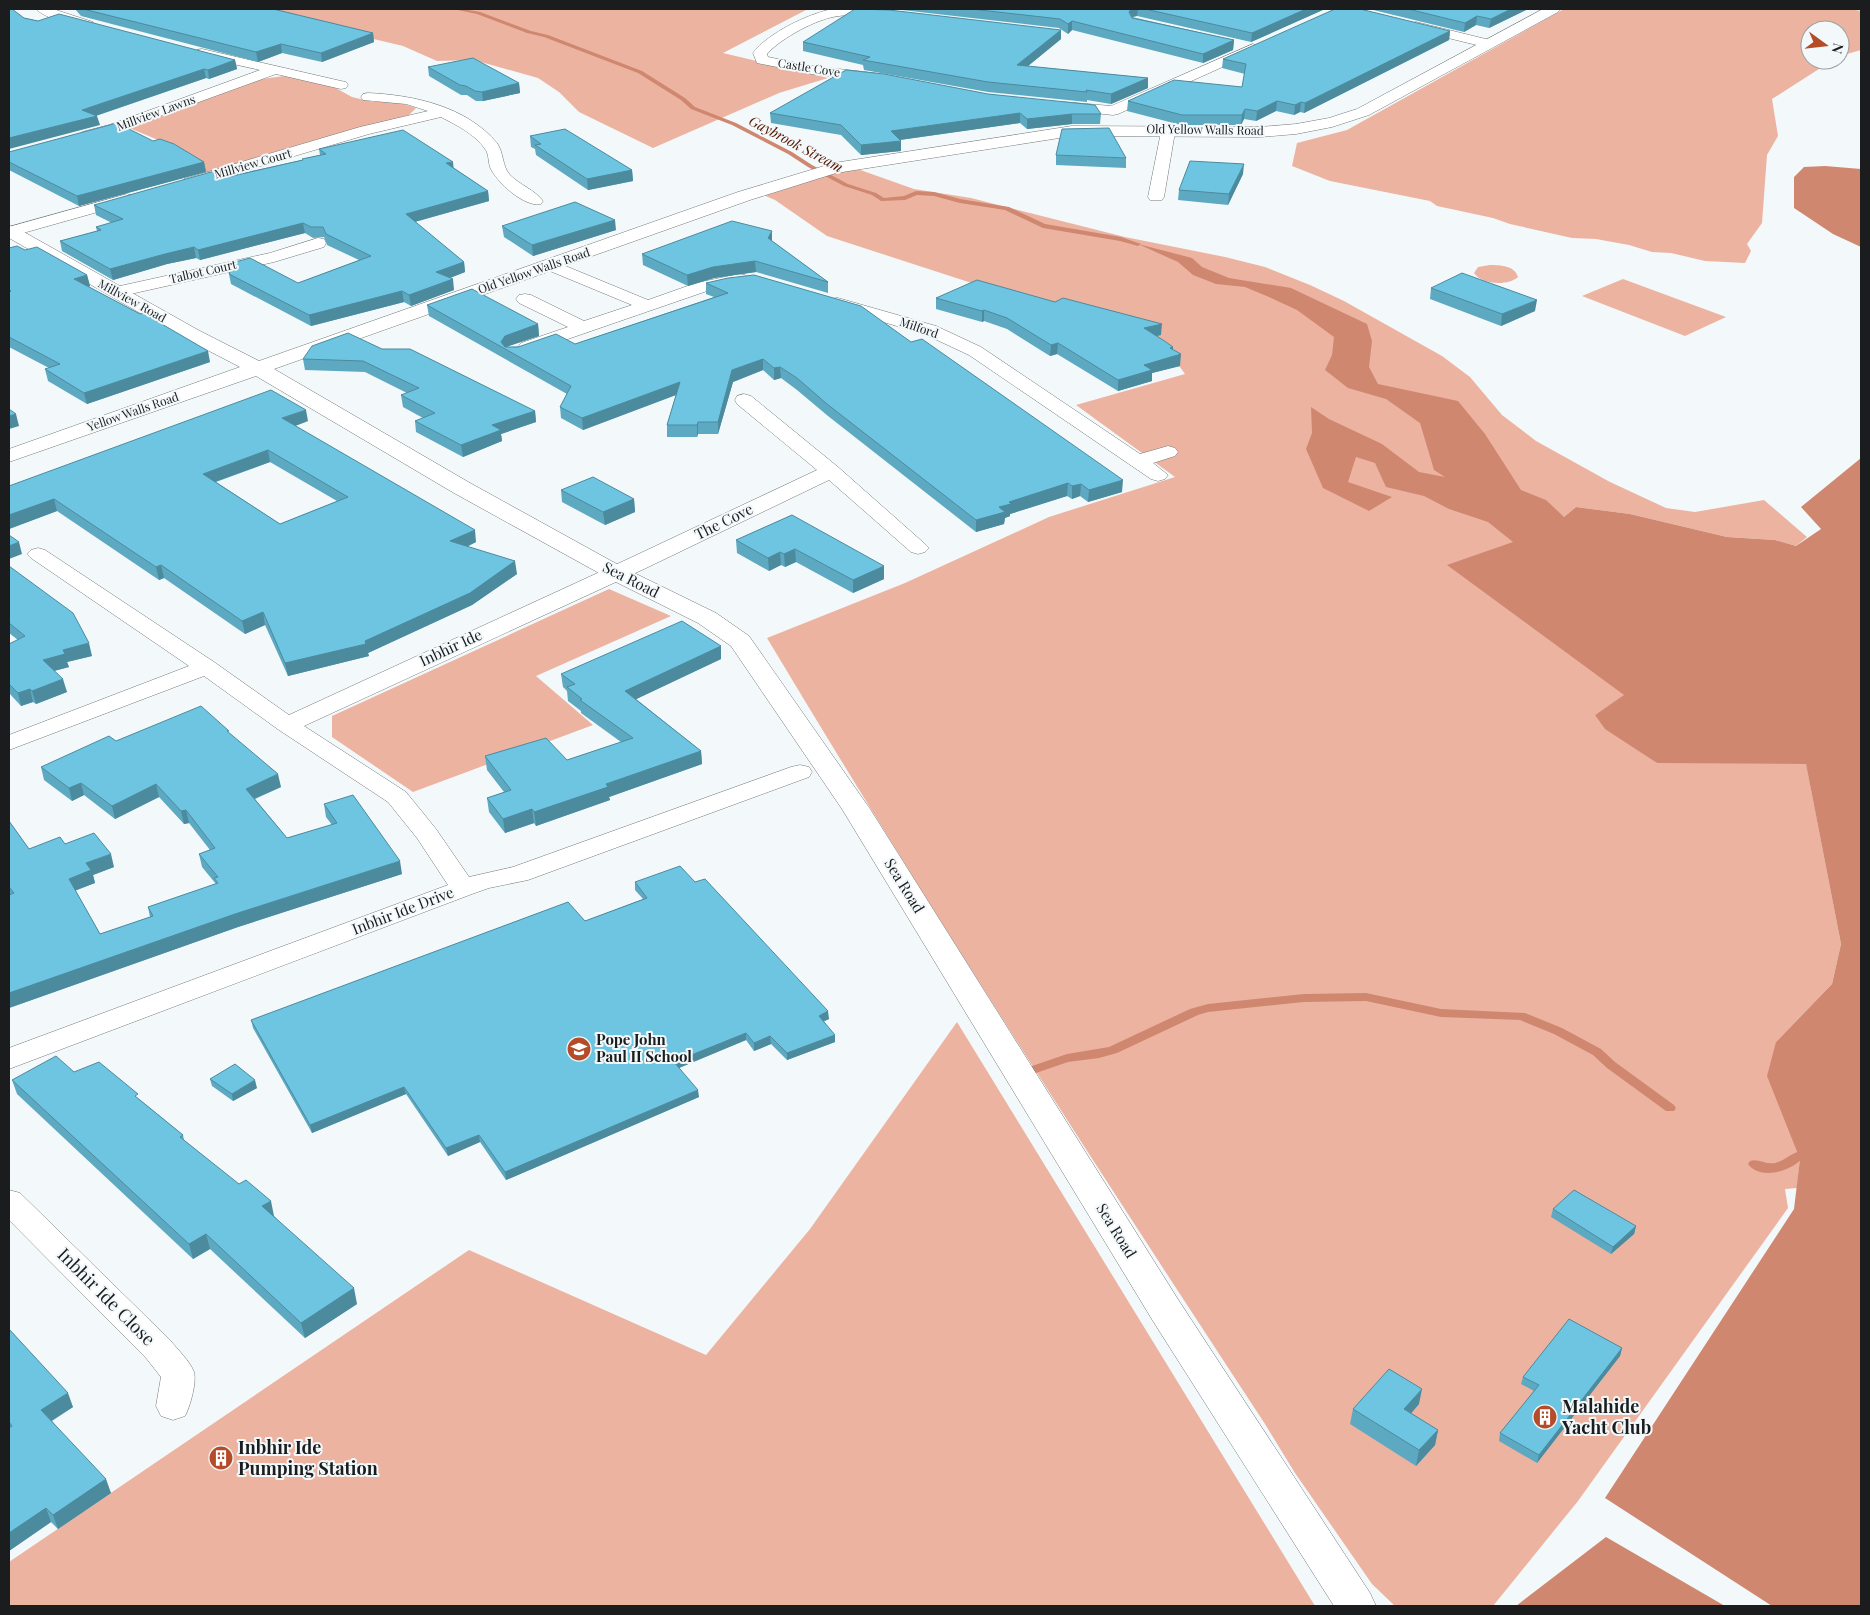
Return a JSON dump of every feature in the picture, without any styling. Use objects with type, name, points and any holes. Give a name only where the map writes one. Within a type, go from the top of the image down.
[{"type":"street","points":[[43,9],[60,17],[102,28]]},
{"type":"street","name":"Old Yellow Walls Road","points":[[257,368],[744,196],[831,169],[900,156],[1072,131],[1260,132],[1296,129],[1332,122],[1363,112],[1554,9]]},
{"type":"street","name":"Castle Cove","points":[[884,78],[812,70],[762,60],[760,53],[764,47],[784,34],[829,13],[854,11],[898,14]]},
{"type":"street","points":[[1404,23],[1489,44]]},
{"type":"street","points":[[1055,105],[1113,111],[1269,40]]},
{"type":"street","points":[[1233,44],[1252,48]]},
{"type":"street","points":[[187,50],[341,86]]},
{"type":"street","name":"Millview Lawns","points":[[76,138],[114,128],[271,71]]},
{"type":"street","points":[[368,97],[409,100],[424,104],[480,134],[492,147],[498,169],[513,185],[535,201]]},
{"type":"street","name":"Millview Court","points":[[173,186],[365,130],[440,113]]},
{"type":"street","points":[[1156,197],[1168,132]]},
{"type":"street","points":[[9,231],[144,194]]},
{"type":"street","name":"Millview Road","points":[[9,231],[257,368]]},
{"type":"street","name":"Talbot Court","points":[[117,292],[274,257],[318,243]]},
{"type":"street","points":[[551,265],[648,306]]},
{"type":"street","points":[[514,353],[582,327],[702,287],[731,280],[756,279]]},
{"type":"street","name":"Milford","points":[[820,298],[930,330],[975,351],[1158,475]]},
{"type":"street","points":[[525,299],[582,327]]},
{"type":"street","name":"Yellow Walls Road","points":[[9,456],[257,368]]},
{"type":"street","name":"Sea Road","points":[[257,368],[462,488],[616,573],[707,618],[740,642],[856,809],[1032,1098],[1166,1311],[1356,1606]]},
{"type":"street","points":[[744,400],[831,471],[918,548]]},
{"type":"street","points":[[1137,461],[1168,452]]},
{"type":"street","name":"The Cove","points":[[616,573],[831,471]]},
{"type":"street","points":[[38,554],[397,797],[427,834],[463,888]]},
{"type":"street","name":"Inbhir Ide","points":[[287,724],[616,573]]},
{"type":"street","points":[[9,743],[206,667]]},
{"type":"street","name":"Inbhir Ide Drive","points":[[9,1059],[463,888],[484,881],[519,874],[800,772]]},
{"type":"street","name":"Inbhir Ide Close","points":[[9,1201],[158,1350],[178,1374],[173,1406]]},
{"type":"shaded area","points":[[248,9],[808,9],[723,53],[828,78],[779,93],[653,148],[579,112],[559,92],[538,78],[474,60],[437,61],[403,46]]},
{"type":"shaded area","points":[[1564,9],[1850,9],[1861,11],[1861,50],[1850,53],[1850,20],[1800,20],[1800,70],[1817,70],[1772,99],[1778,136],[1767,155],[1762,223],[1747,244],[1751,251],[1745,263],[1705,261],[1671,253],[1652,252],[1629,245],[1596,239],[1572,238],[1437,206],[1430,201],[1330,181],[1292,166],[1297,143],[1347,130]]},
{"type":"shaded area","points":[[284,76],[332,86],[352,97],[373,102],[397,102],[416,108],[409,115],[207,173],[175,147],[127,127],[262,79]]},
{"type":"shaded area","points":[[849,166],[914,189],[971,198],[1125,237],[1265,267],[1344,301],[1442,356],[1470,377],[1502,415],[1536,441],[1610,482],[1666,508],[1695,512],[1764,500],[1807,537],[1796,546],[1775,540],[1727,537],[1630,514],[1576,507],[1564,517],[1624,696],[1595,715],[1657,763],[1806,763],[1841,944],[1832,984],[1776,1042],[1800,1159],[1797,1188],[1785,1189],[1788,1208],[1578,1501],[1493,1606],[1395,1606],[1372,1584],[1295,1473],[1012,1034],[888,837],[767,638],[905,583],[1049,517],[1175,477],[1076,405],[1185,374],[1177,363],[990,289],[827,236],[775,200],[756,192]]},
{"type":"shaded area","points":[[1825,166],[1861,169],[1861,247],[1833,234],[1794,208],[1794,177],[1804,167]]},
{"type":"shaded area","points":[[1138,244],[1192,258],[1202,267],[1229,278],[1291,288],[1367,324],[1372,341],[1369,367],[1378,384],[1458,401],[1485,434],[1521,490],[1546,500],[1564,517],[1576,507],[1630,514],[1727,537],[1775,540],[1796,546],[1821,529],[1801,507],[1861,458],[1861,1606],[1772,1606],[1605,1498],[1794,1209],[1800,1159],[1767,1076],[1776,1042],[1832,984],[1841,944],[1806,764],[1657,763],[1605,729],[1595,715],[1624,695],[1447,565],[1513,542],[1488,522],[1449,509],[1424,496],[1386,487],[1375,463],[1356,457],[1348,482],[1392,497],[1369,511],[1323,488],[1306,449],[1312,433],[1311,407],[1329,419],[1382,444],[1419,472],[1445,477],[1434,470],[1420,423],[1386,399],[1348,388],[1325,370],[1332,355],[1334,337],[1297,310],[1245,287],[1216,284],[1193,275],[1178,262]]},
{"type":"shaded area","points":[[1490,265],[1511,268],[1518,277],[1508,282],[1495,283],[1483,280],[1474,273],[1478,267]]},
{"type":"shaded area","points":[[1623,279],[1726,317],[1685,336],[1582,296]]},
{"type":"shaded area","points":[[609,589],[671,616],[536,676],[593,725],[413,792],[332,737],[332,716]]},
{"type":"shaded area","points":[[957,1022],[1315,1606],[9,1606],[9,1562],[469,1250],[706,1355],[810,1229]]},
{"type":"shaded area","points":[[1606,1537],[1725,1606],[1516,1606]]},
{"type":"building","points":[[9,9],[12,9],[24,18],[38,21],[59,14],[235,60],[82,110],[97,116],[9,138]]},
{"type":"building","points":[[83,9],[273,9],[373,33],[321,53],[281,44],[256,52]]},
{"type":"building","points":[[855,9],[889,10],[1061,30],[1017,65],[1148,78],[1111,94],[1086,90],[1087,92],[988,82],[863,60],[870,57],[803,42]]},
{"type":"building","points":[[971,9],[1131,9],[1129,12],[1132,18],[1234,40],[1203,54],[1072,21],[1068,24],[1060,19]]},
{"type":"building","points":[[1145,9],[1306,9],[1252,33]]},
{"type":"building","points":[[1335,9],[1360,9],[1450,31],[1305,103],[1301,102],[1295,105],[1277,101],[1257,111],[1245,109],[1242,115],[1182,115],[1128,101],[1174,80],[1242,87],[1246,64],[1223,59]]},
{"type":"building","points":[[1408,9],[1511,9],[1491,19],[1477,16],[1465,23]]},
{"type":"building","points":[[473,58],[519,83],[482,92],[475,91],[428,67]]},
{"type":"building","points":[[846,70],[884,74],[988,94],[1095,105],[1101,114],[1072,114],[1027,119],[1020,113],[891,131],[901,141],[861,145],[841,125],[770,113]]},
{"type":"building","points":[[117,123],[153,141],[160,139],[174,144],[204,162],[77,196],[9,162],[9,152]]},
{"type":"building","points":[[1109,128],[1126,158],[1056,155],[1062,129]]},
{"type":"building","points":[[565,129],[632,170],[587,179],[535,145],[541,144],[530,136]]},
{"type":"building","points":[[403,130],[453,162],[446,163],[488,191],[406,214],[464,262],[436,272],[453,279],[409,295],[402,291],[309,315],[229,274],[235,262],[250,258],[298,283],[371,256],[326,234],[323,227],[311,227],[303,223],[198,250],[194,247],[110,269],[60,241],[101,230],[96,227],[123,219],[94,205],[218,170],[228,177],[303,160],[326,154],[319,149]]},
{"type":"building","points":[[1190,161],[1244,164],[1229,194],[1179,190]]},
{"type":"building","points":[[575,202],[615,220],[532,245],[502,226]]},
{"type":"building","points":[[732,221],[772,231],[768,238],[828,282],[755,261],[713,267],[687,275],[642,254]]},
{"type":"building","points":[[17,246],[25,250],[37,247],[87,275],[74,279],[140,314],[143,313],[208,351],[84,393],[45,369],[60,364],[9,337],[9,292],[11,291],[9,289],[9,248]]},
{"type":"building","points":[[1462,273],[1537,300],[1502,314],[1431,288]]},
{"type":"building","points":[[754,275],[861,306],[911,342],[922,339],[1123,480],[1089,490],[1081,484],[1072,486],[1068,483],[1009,502],[1011,504],[999,507],[1005,512],[976,520],[827,404],[797,378],[780,367],[774,368],[763,359],[732,370],[718,422],[698,422],[697,425],[667,425],[680,382],[582,418],[560,407],[571,386],[427,305],[472,289],[538,324],[505,336],[501,342],[505,347],[518,347],[556,334],[575,344],[728,293],[706,283]]},
{"type":"building","points":[[977,280],[1055,302],[1063,298],[1162,324],[1144,328],[1181,354],[1144,365],[1152,370],[1118,380],[1058,343],[1051,345],[1007,318],[936,298]]},
{"type":"building","points":[[348,333],[382,349],[410,349],[535,411],[492,425],[501,430],[461,445],[415,421],[435,413],[401,395],[419,388],[363,361],[303,359],[312,346]]},
{"type":"building","points":[[271,390],[306,410],[282,418],[475,530],[450,541],[515,561],[470,593],[365,641],[366,644],[285,663],[263,612],[242,621],[161,565],[156,567],[54,499],[9,515],[9,486]],"holes":[[[268,450],[348,497],[280,524],[203,474]]]},
{"type":"building","points":[[9,409],[16,414],[9,416]]},
{"type":"building","points":[[593,477],[634,499],[603,512],[561,490]]},
{"type":"building","points":[[792,515],[884,566],[853,580],[795,549],[784,554],[780,552],[768,558],[736,540]]},
{"type":"building","points":[[9,535],[19,542],[9,546]]},
{"type":"building","points":[[9,566],[73,613],[89,643],[63,650],[65,654],[43,660],[63,679],[32,691],[30,689],[18,693],[9,684],[9,644],[25,636],[9,623]]},
{"type":"building","points":[[682,621],[721,646],[625,691],[701,751],[606,784],[608,787],[534,812],[532,809],[503,819],[487,798],[511,790],[485,756],[546,738],[567,760],[633,738],[580,700],[582,699],[567,687],[575,684],[561,674]]},
{"type":"building","points":[[201,706],[229,731],[227,731],[278,774],[246,789],[287,838],[337,823],[324,804],[353,795],[400,861],[235,914],[9,993],[9,895],[14,893],[9,887],[9,821],[29,849],[60,837],[65,844],[94,833],[111,854],[86,863],[91,870],[69,879],[100,934],[153,916],[148,907],[218,883],[214,878],[218,877],[199,854],[215,848],[186,810],[181,811],[156,784],[112,806],[81,783],[69,788],[41,767],[109,736],[116,741]]},
{"type":"building","points":[[680,866],[695,882],[705,879],[828,1011],[819,1016],[835,1035],[787,1053],[770,1036],[754,1043],[746,1033],[674,1062],[698,1090],[505,1172],[479,1135],[446,1148],[404,1087],[310,1125],[251,1020],[568,902],[585,921],[647,898],[635,882]]},
{"type":"building","points":[[56,1056],[74,1072],[99,1062],[138,1094],[135,1096],[183,1135],[180,1137],[239,1184],[246,1180],[271,1201],[262,1206],[354,1288],[301,1323],[206,1234],[189,1244],[12,1080]]},
{"type":"building","points":[[235,1064],[255,1080],[232,1094],[210,1079]]},
{"type":"building","points":[[1574,1190],[1636,1226],[1613,1247],[1553,1209]]},
{"type":"building","name":"Malahide Yacht Club","points":[[1569,1319],[1622,1348],[1539,1455],[1500,1433],[1539,1385],[1523,1377]]},
{"type":"building","points":[[9,1329],[68,1393],[41,1410],[106,1479],[53,1515],[46,1508],[9,1533],[9,1428],[12,1426],[9,1422]]},
{"type":"building","points":[[1389,1369],[1422,1389],[1404,1409],[1438,1430],[1419,1450],[1353,1409]]},
{"type":"waterway","name":"Gaybrook Stream","points":[[456,9],[478,13],[529,32],[546,36],[640,72],[683,99],[693,108],[734,124],[846,185],[874,194],[883,200],[905,198],[916,193],[934,194],[960,201],[1007,208],[1043,226],[1121,239],[1138,244]]},
{"type":"waterway","points":[[1036,1069],[1067,1058],[1099,1054],[1113,1050],[1194,1012],[1208,1008],[1304,998],[1366,997],[1441,1013],[1521,1016],[1558,1031],[1597,1052],[1611,1065],[1670,1108]]},
{"type":"waterway","points":[[1754,1164],[1760,1167],[1772,1168],[1788,1163],[1798,1156]]},
{"type":"place","name":"Pope John Paul II School","points":[[579,1049]]},
{"type":"place","name":"Malahide Yacht Club","points":[[1545,1417]]},
{"type":"place","name":"Inbhir Ide Pumping Station","points":[[221,1458]]}]
